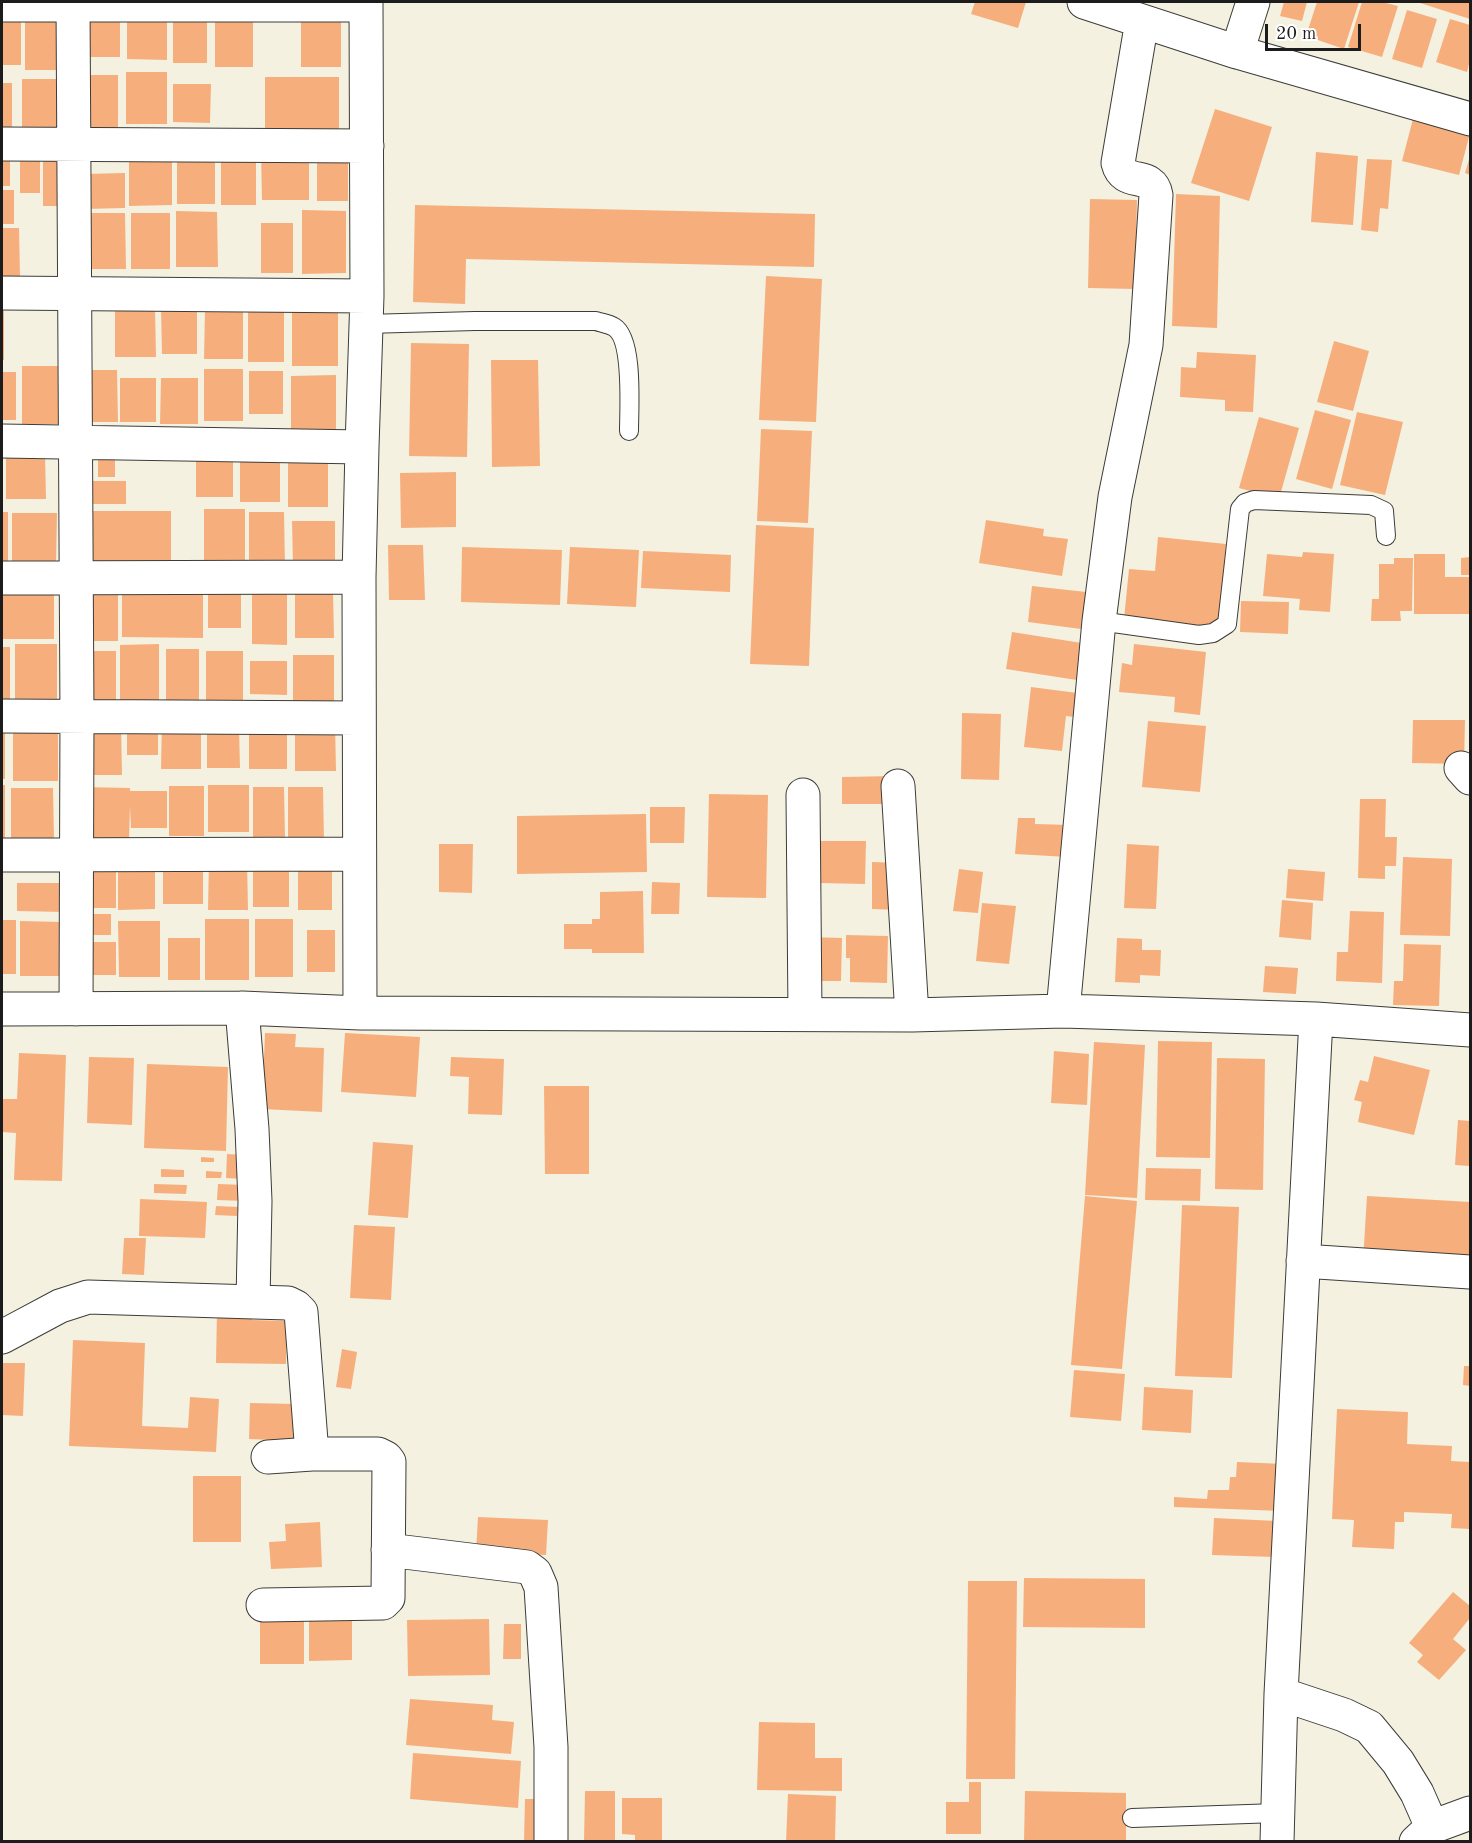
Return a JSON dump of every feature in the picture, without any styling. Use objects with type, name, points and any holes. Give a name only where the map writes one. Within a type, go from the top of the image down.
[{"type":"street","points":[[1084,2],[1237,52],[1470,119]]},
{"type":"street","points":[[1237,52],[1253,2]]},
{"type":"street","points":[[73,3],[77,715],[76,1009]]},
{"type":"street","points":[[2,5],[73,3],[366,4],[367,310],[359,577],[360,1013]]},
{"type":"street","points":[[1063,1011],[1099,621],[1115,497],[1146,345],[1155,187],[1150,182],[1127,177],[1120,171],[1118,163],[1142,21]]},
{"type":"street","points":[[2,144],[367,146]]},
{"type":"street","points":[[2,293],[74,293],[367,310]]},
{"type":"street","points":[[2,441],[362,447]]},
{"type":"street","points":[[2,578],[359,577]]},
{"type":"street","points":[[2,716],[359,718]]},
{"type":"street","points":[[898,786],[912,1015]]},
{"type":"street","points":[[803,795],[805,1014]]},
{"type":"street","points":[[2,855],[359,854]]},
{"type":"street","points":[[242,1008],[255,1189],[253,1302]]},
{"type":"street","points":[[2,1010],[242,1008],[360,1013],[912,1015],[1063,1011],[1316,1019],[1470,1030]]},
{"type":"street","points":[[1277,1827],[1281,1694],[1316,1019]]},
{"type":"street","points":[[1303,1261],[1470,1272]]},
{"type":"street","points":[[2,1337],[60,1306],[88,1297],[288,1303],[301,1312],[312,1454]]},
{"type":"street","points":[[263,1605],[383,1603],[388,1598],[389,1462],[386,1458],[378,1454],[268,1457]]},
{"type":"street","points":[[388,1550],[527,1567],[536,1573],[541,1587],[551,1747],[551,1842]]},
{"type":"street","points":[[1281,1694],[1369,1727],[1398,1762],[1417,1793],[1424,1834],[1470,1813]]},
{"type":"lane","points":[[367,310],[476,321],[596,321],[615,328],[623,338],[629,369],[629,431]]},
{"type":"lane","points":[[1099,621],[1199,635],[1213,633],[1227,624],[1240,509],[1245,503],[1254,500],[1371,505],[1384,511],[1386,537]]},
{"type":"lane","points":[[1132,1818],[1277,1827]]},
{"type":"building","points":[[975,2],[1026,2],[1018,28],[971,14]]},
{"type":"building","points":[[1284,2],[1307,2],[1302,21],[1280,16]]},
{"type":"building","points":[[1317,2],[1359,2],[1344,49],[1306,36]]},
{"type":"building","points":[[1362,2],[1382,2],[1398,6],[1382,57],[1348,47]]},
{"type":"building","points":[[1417,2],[1470,2],[1470,19]]},
{"type":"building","points":[[25,8],[68,8],[68,70],[25,70]]},
{"type":"building","points":[[173,8],[207,9],[207,63],[173,63]]},
{"type":"building","points":[[2,9],[21,9],[21,65],[2,65]]},
{"type":"building","points":[[127,9],[167,9],[167,60],[127,59]]},
{"type":"building","points":[[253,9],[253,67],[215,67],[215,10]]},
{"type":"building","points":[[1407,10],[1437,19],[1422,68],[1392,59]]},
{"type":"building","points":[[301,11],[341,11],[341,67],[301,67]]},
{"type":"building","points":[[86,14],[120,14],[120,57],[86,57]]},
{"type":"building","points":[[1450,19],[1470,25],[1470,60],[1467,72],[1436,62]]},
{"type":"building","points":[[126,72],[167,72],[167,124],[126,124]]},
{"type":"building","points":[[84,75],[118,75],[118,133],[84,133]]},
{"type":"building","points":[[265,77],[339,77],[339,130],[265,129]]},
{"type":"building","points":[[22,79],[57,79],[57,132],[22,132]]},
{"type":"building","points":[[2,83],[12,83],[12,132],[2,132]]},
{"type":"building","points":[[173,84],[211,84],[210,123],[173,122]]},
{"type":"building","points":[[1215,109],[1272,127],[1249,201],[1191,183]]},
{"type":"building","points":[[1414,115],[1470,133],[1459,175],[1402,161]]},
{"type":"building","points":[[43,149],[71,149],[71,206],[43,206]]},
{"type":"building","points":[[221,149],[256,149],[256,205],[221,205]]},
{"type":"building","points":[[129,150],[172,151],[172,205],[129,206]]},
{"type":"building","points":[[177,150],[215,150],[215,204],[177,204]]},
{"type":"building","points":[[317,150],[348,150],[348,201],[317,201]]},
{"type":"building","points":[[2,151],[10,151],[10,186],[2,186]]},
{"type":"building","points":[[261,151],[309,151],[309,200],[262,200]]},
{"type":"building","points":[[1316,152],[1358,156],[1353,225],[1311,222]]},
{"type":"building","points":[[20,153],[40,154],[40,193],[20,193]]},
{"type":"building","points":[[1470,156],[1470,175],[1465,173]]},
{"type":"building","points":[[1367,159],[1392,160],[1388,209],[1380,208],[1378,232],[1361,230]]},
{"type":"building","points":[[125,173],[125,208],[84,209],[84,174]]},
{"type":"building","points":[[2,190],[14,190],[14,224],[2,224]]},
{"type":"building","points":[[1176,194],[1220,196],[1217,328],[1172,326]]},
{"type":"building","points":[[1090,199],[1137,200],[1135,289],[1088,288]]},
{"type":"building","points":[[415,205],[815,214],[814,267],[466,259],[465,304],[413,302]]},
{"type":"building","points":[[302,210],[346,211],[346,273],[302,274]]},
{"type":"building","points":[[176,211],[217,212],[218,267],[176,267]]},
{"type":"building","points":[[82,213],[125,213],[126,269],[82,269]]},
{"type":"building","points":[[131,213],[170,213],[170,269],[131,269]]},
{"type":"building","points":[[261,223],[293,223],[293,273],[261,273]]},
{"type":"building","points":[[2,228],[19,228],[20,277],[2,277]]},
{"type":"building","points":[[766,276],[822,279],[816,422],[759,420]]},
{"type":"building","points":[[2,308],[4,308],[4,360],[2,360]]},
{"type":"building","points":[[115,308],[155,308],[156,357],[115,357]]},
{"type":"building","points":[[248,308],[284,308],[284,362],[248,362]]},
{"type":"building","points":[[161,309],[197,309],[197,354],[162,354]]},
{"type":"building","points":[[292,309],[338,309],[338,366],[292,366]]},
{"type":"building","points":[[205,310],[243,311],[243,359],[204,359]]},
{"type":"building","points":[[1334,341],[1369,351],[1353,411],[1317,402]]},
{"type":"building","points":[[411,343],[469,344],[467,457],[409,456]]},
{"type":"building","points":[[1197,352],[1256,355],[1253,412],[1225,411],[1225,400],[1180,397],[1181,367],[1196,368]]},
{"type":"building","points":[[491,360],[538,360],[540,466],[492,467]]},
{"type":"building","points":[[22,366],[63,366],[62,424],[22,424]]},
{"type":"building","points":[[204,369],[243,369],[243,421],[204,421]]},
{"type":"building","points":[[80,370],[117,370],[118,422],[80,422]]},
{"type":"building","points":[[249,371],[283,371],[283,414],[249,414]]},
{"type":"building","points":[[2,372],[16,372],[16,420],[2,420]]},
{"type":"building","points":[[336,375],[336,438],[291,439],[291,376]]},
{"type":"building","points":[[120,378],[156,378],[156,422],[120,422]]},
{"type":"building","points":[[161,378],[198,378],[198,424],[160,424]]},
{"type":"building","points":[[1315,410],[1351,420],[1332,489],[1296,479]]},
{"type":"building","points":[[1357,412],[1403,422],[1385,495],[1340,485]]},
{"type":"building","points":[[1259,417],[1299,428],[1279,499],[1239,488]]},
{"type":"building","points":[[761,429],[812,431],[808,523],[757,521]]},
{"type":"building","points":[[45,453],[46,499],[6,499],[6,454]]},
{"type":"building","points":[[98,454],[115,454],[115,477],[98,477]]},
{"type":"building","points":[[240,455],[280,455],[280,502],[240,502]]},
{"type":"building","points":[[196,457],[233,457],[233,497],[196,497]]},
{"type":"building","points":[[328,457],[328,507],[288,507],[288,458]]},
{"type":"building","points":[[456,472],[456,527],[401,528],[400,473]]},
{"type":"building","points":[[87,481],[126,481],[126,504],[87,504]]},
{"type":"building","points":[[204,509],[245,509],[245,572],[204,572]]},
{"type":"building","points":[[83,511],[171,511],[171,568],[83,568]]},
{"type":"building","points":[[2,512],[8,512],[8,567],[2,567]]},
{"type":"building","points":[[249,512],[284,512],[285,566],[249,566]]},
{"type":"building","points":[[12,513],[57,513],[56,565],[12,565]]},
{"type":"building","points":[[986,520],[1044,529],[1043,536],[1068,539],[1062,576],[979,563]]},
{"type":"building","points":[[292,521],[335,521],[335,567],[293,567]]},
{"type":"building","points":[[756,525],[814,528],[809,666],[750,664]]},
{"type":"building","points":[[1158,537],[1226,544],[1218,627],[1124,619],[1129,569],[1155,571]]},
{"type":"building","points":[[388,545],[423,545],[425,600],[389,600]]},
{"type":"building","points":[[462,547],[562,550],[560,605],[461,602]]},
{"type":"building","points":[[570,547],[639,550],[636,607],[567,604]]},
{"type":"building","points":[[643,551],[731,555],[730,592],[641,588]]},
{"type":"building","points":[[1303,552],[1334,554],[1330,612],[1299,610],[1300,599],[1263,596],[1267,554],[1302,557]]},
{"type":"building","points":[[1414,554],[1445,554],[1445,577],[1470,577],[1470,614],[1414,614]]},
{"type":"building","points":[[1470,557],[1470,575],[1461,575],[1461,558]]},
{"type":"building","points":[[1394,558],[1413,558],[1412,611],[1400,611],[1401,621],[1371,621],[1372,599],[1379,599],[1379,564],[1394,564]]},
{"type":"building","points":[[1032,586],[1086,592],[1081,629],[1028,622]]},
{"type":"building","points":[[208,587],[241,587],[241,628],[208,628]]},
{"type":"building","points":[[2,588],[54,588],[54,639],[2,639]]},
{"type":"building","points":[[122,588],[203,588],[203,638],[122,637]]},
{"type":"building","points":[[252,589],[287,589],[287,645],[252,644]]},
{"type":"building","points":[[295,591],[333,591],[334,638],[295,638]]},
{"type":"building","points":[[118,593],[118,641],[81,641],[81,594]]},
{"type":"building","points":[[1241,601],[1289,602],[1288,634],[1240,632]]},
{"type":"building","points":[[1012,632],[1088,644],[1083,681],[1006,669]]},
{"type":"building","points":[[15,644],[57,644],[57,701],[15,701]]},
{"type":"building","points":[[159,644],[159,702],[120,703],[120,645]]},
{"type":"building","points":[[1134,644],[1206,652],[1200,715],[1174,712],[1175,697],[1119,692],[1122,663],[1132,665]]},
{"type":"building","points":[[2,647],[10,647],[10,699],[2,699]]},
{"type":"building","points":[[166,649],[199,649],[199,706],[166,706]]},
{"type":"building","points":[[78,651],[116,651],[116,704],[78,704]]},
{"type":"building","points":[[206,651],[243,651],[243,705],[206,705]]},
{"type":"building","points":[[293,655],[334,655],[334,708],[293,707]]},
{"type":"building","points":[[250,661],[287,661],[287,695],[250,694]]},
{"type":"building","points":[[1031,687],[1085,694],[1082,718],[1066,716],[1062,751],[1024,747]]},
{"type":"building","points":[[962,713],[1001,714],[999,780],[961,779]]},
{"type":"building","points":[[58,720],[58,781],[13,781],[13,721]]},
{"type":"building","points":[[1413,720],[1465,720],[1464,764],[1412,763]]},
{"type":"building","points":[[127,721],[158,721],[158,755],[127,755]]},
{"type":"building","points":[[162,721],[201,721],[201,769],[161,769]]},
{"type":"building","points":[[1148,721],[1206,726],[1200,792],[1142,787]]},
{"type":"building","points":[[295,722],[335,722],[336,771],[295,771]]},
{"type":"building","points":[[84,723],[121,723],[122,775],[84,775]]},
{"type":"building","points":[[2,725],[5,725],[5,779],[2,779]]},
{"type":"building","points":[[207,727],[239,727],[240,768],[207,768]]},
{"type":"building","points":[[249,733],[287,733],[287,769],[249,769]]},
{"type":"building","points":[[896,776],[897,804],[842,804],[842,777]]},
{"type":"building","points":[[2,785],[5,785],[5,841],[2,841]]},
{"type":"building","points":[[208,785],[249,785],[249,832],[208,832]]},
{"type":"building","points":[[169,786],[204,786],[204,836],[169,836]]},
{"type":"building","points":[[82,787],[167,791],[167,828],[131,828],[130,806],[129,840],[81,840]]},
{"type":"building","points":[[253,787],[284,787],[285,838],[253,838]]},
{"type":"building","points":[[288,787],[323,787],[324,841],[288,840]]},
{"type":"building","points":[[11,788],[53,788],[54,839],[11,839]]},
{"type":"building","points":[[709,794],[768,795],[766,898],[707,897]]},
{"type":"building","points":[[1360,799],[1386,799],[1385,837],[1397,837],[1396,866],[1385,866],[1385,879],[1358,878]]},
{"type":"building","points":[[650,807],[685,807],[684,843],[650,843]]},
{"type":"building","points":[[646,814],[647,872],[517,874],[517,816]]},
{"type":"building","points":[[1018,818],[1035,818],[1035,824],[1070,825],[1068,857],[1015,854]]},
{"type":"building","points":[[820,841],[866,841],[865,884],[820,883]]},
{"type":"building","points":[[439,844],[473,844],[472,893],[439,892]]},
{"type":"building","points":[[1127,844],[1159,846],[1156,909],[1124,908]]},
{"type":"building","points":[[1403,857],[1452,859],[1450,936],[1400,935]]},
{"type":"building","points":[[163,860],[203,860],[203,904],[163,904]]},
{"type":"building","points":[[209,860],[247,861],[248,910],[208,910]]},
{"type":"building","points":[[253,860],[289,860],[289,907],[253,907]]},
{"type":"building","points":[[298,861],[332,861],[332,910],[298,910]]},
{"type":"building","points":[[872,862],[901,863],[900,910],[872,909]]},
{"type":"building","points":[[118,863],[155,863],[155,909],[118,910]]},
{"type":"building","points":[[116,864],[116,908],[82,908],[83,865]]},
{"type":"building","points":[[959,869],[983,872],[978,913],[953,911]]},
{"type":"building","points":[[1288,869],[1325,872],[1323,901],[1286,898]]},
{"type":"building","points":[[652,882],[680,883],[679,914],[651,914]]},
{"type":"building","points":[[17,883],[64,883],[64,912],[17,911]]},
{"type":"building","points":[[643,891],[644,953],[592,953],[592,949],[564,949],[564,924],[592,924],[592,919],[600,919],[600,892]]},
{"type":"building","points":[[1282,900],[1313,903],[1311,940],[1279,937]]},
{"type":"building","points":[[982,903],[1016,906],[1009,964],[976,961]]},
{"type":"building","points":[[1350,911],[1384,912],[1382,983],[1336,981],[1337,952],[1348,952]]},
{"type":"building","points":[[84,914],[111,914],[111,935],[84,935]]},
{"type":"building","points":[[205,919],[249,919],[249,980],[205,980]]},
{"type":"building","points":[[255,919],[293,919],[293,977],[255,977]]},
{"type":"building","points":[[2,920],[16,920],[16,974],[2,974]]},
{"type":"building","points":[[20,921],[63,922],[63,976],[20,976]]},
{"type":"building","points":[[118,921],[160,921],[160,977],[119,977]]},
{"type":"building","points":[[307,930],[335,930],[335,972],[307,972]]},
{"type":"building","points":[[846,935],[888,936],[887,983],[850,982],[850,958],[846,958]]},
{"type":"building","points":[[810,937],[842,938],[841,981],[809,981]]},
{"type":"building","points":[[168,938],[200,938],[200,980],[168,980]]},
{"type":"building","points":[[1117,938],[1142,939],[1142,950],[1161,950],[1160,976],[1140,975],[1140,983],[1115,982]]},
{"type":"building","points":[[82,942],[116,942],[116,975],[82,975]]},
{"type":"building","points":[[1404,944],[1441,945],[1439,1006],[1393,1005],[1394,981],[1403,981]]},
{"type":"building","points":[[1265,966],[1298,968],[1296,994],[1263,992]]},
{"type":"building","points":[[265,1033],[296,1034],[295,1047],[324,1048],[322,1112],[262,1109]]},
{"type":"building","points":[[345,1033],[420,1037],[416,1097],[341,1092]]},
{"type":"building","points":[[1158,1041],[1212,1042],[1210,1158],[1156,1157]]},
{"type":"building","points":[[1094,1042],[1145,1045],[1137,1198],[1085,1195]]},
{"type":"building","points":[[1054,1051],[1089,1054],[1087,1105],[1051,1103]]},
{"type":"building","points":[[19,1053],[66,1055],[62,1181],[14,1180],[16,1133],[2,1132],[2,1099],[17,1099]]},
{"type":"building","points":[[1374,1056],[1430,1070],[1414,1135],[1358,1122],[1362,1102],[1354,1100],[1360,1080],[1368,1082]]},
{"type":"building","points":[[89,1057],[134,1058],[132,1125],[87,1123]]},
{"type":"building","points":[[451,1057],[504,1059],[502,1115],[468,1114],[469,1077],[450,1076]]},
{"type":"building","points":[[1217,1058],[1265,1059],[1263,1190],[1215,1189]]},
{"type":"building","points":[[147,1064],[228,1067],[226,1151],[144,1148]]},
{"type":"building","points":[[544,1086],[589,1086],[589,1174],[545,1174]]},
{"type":"building","points":[[1458,1120],[1470,1121],[1470,1166],[1455,1165]]},
{"type":"building","points":[[373,1142],[413,1145],[408,1218],[368,1215]]},
{"type":"building","points":[[227,1154],[245,1155],[244,1179],[226,1178]]},
{"type":"building","points":[[201,1157],[214,1158],[214,1162],[201,1162]]},
{"type":"building","points":[[1146,1168],[1201,1169],[1200,1201],[1145,1200]]},
{"type":"building","points":[[161,1169],[184,1170],[184,1177],[161,1177]]},
{"type":"building","points":[[206,1171],[222,1172],[221,1178],[206,1178]]},
{"type":"building","points":[[154,1184],[187,1185],[186,1194],[154,1193]]},
{"type":"building","points":[[218,1184],[245,1185],[245,1201],[217,1200]]},
{"type":"building","points":[[1085,1196],[1137,1201],[1122,1369],[1071,1365]]},
{"type":"building","points":[[1367,1196],[1470,1202],[1470,1267],[1363,1261]]},
{"type":"building","points":[[140,1199],[207,1202],[205,1238],[139,1236]]},
{"type":"building","points":[[1182,1205],[1239,1207],[1232,1378],[1175,1376]]},
{"type":"building","points":[[216,1206],[238,1207],[237,1216],[215,1215]]},
{"type":"building","points":[[354,1225],[395,1227],[391,1300],[350,1298]]},
{"type":"building","points":[[124,1238],[146,1238],[144,1275],[122,1274]]},
{"type":"building","points":[[217,1310],[252,1311],[252,1320],[287,1321],[286,1364],[216,1363]]},
{"type":"building","points":[[73,1340],[145,1343],[142,1426],[188,1428],[190,1397],[219,1399],[216,1452],[69,1446]]},
{"type":"building","points":[[342,1349],[357,1352],[351,1389],[336,1387]]},
{"type":"building","points":[[2,1363],[25,1363],[23,1416],[2,1415]]},
{"type":"building","points":[[1464,1366],[1470,1366],[1470,1386],[1463,1385]]},
{"type":"building","points":[[1074,1370],[1125,1374],[1121,1421],[1070,1417]]},
{"type":"building","points":[[1144,1387],[1193,1390],[1191,1433],[1142,1430]]},
{"type":"building","points":[[250,1403],[296,1404],[294,1441],[249,1439]]},
{"type":"building","points":[[1337,1409],[1408,1412],[1407,1444],[1452,1446],[1451,1461],[1470,1462],[1470,1529],[1451,1528],[1452,1514],[1404,1512],[1404,1522],[1395,1522],[1394,1549],[1352,1547],[1354,1520],[1332,1519]]},
{"type":"building","points":[[1237,1462],[1284,1464],[1282,1511],[1174,1507],[1174,1497],[1207,1499],[1208,1490],[1229,1490],[1230,1477],[1236,1477]]},
{"type":"building","points":[[193,1476],[241,1476],[241,1542],[193,1542]]},
{"type":"building","points":[[478,1517],[548,1520],[546,1555],[476,1552]]},
{"type":"building","points":[[1214,1518],[1277,1521],[1275,1557],[1212,1555]]},
{"type":"building","points":[[320,1522],[322,1567],[271,1569],[269,1542],[286,1541],[285,1524]]},
{"type":"building","points":[[1024,1578],[1145,1579],[1145,1628],[1023,1627]]},
{"type":"building","points":[[968,1581],[1017,1581],[1015,1779],[966,1779]]},
{"type":"building","points":[[1453,1592],[1470,1606],[1470,1618],[1453,1639],[1466,1650],[1439,1680],[1417,1662],[1423,1655],[1409,1643]]},
{"type":"building","points":[[260,1611],[304,1612],[304,1664],[260,1664]]},
{"type":"building","points":[[309,1611],[352,1611],[352,1660],[309,1661]]},
{"type":"building","points":[[489,1619],[490,1675],[408,1676],[407,1620]]},
{"type":"building","points":[[504,1624],[521,1624],[521,1659],[503,1659]]},
{"type":"building","points":[[410,1699],[493,1705],[492,1720],[514,1722],[511,1754],[406,1745]]},
{"type":"building","points":[[759,1722],[815,1723],[815,1758],[842,1758],[842,1791],[757,1790]]},
{"type":"building","points":[[413,1753],[521,1761],[518,1808],[410,1799]]},
{"type":"building","points":[[969,1782],[981,1782],[981,1834],[946,1834],[946,1802],[969,1802]]},
{"type":"building","points":[[585,1791],[615,1791],[615,1842],[584,1842]]},
{"type":"building","points":[[1025,1791],[1126,1793],[1126,1842],[1024,1842]]},
{"type":"building","points":[[788,1794],[836,1796],[835,1842],[786,1842]]},
{"type":"building","points":[[622,1798],[662,1798],[662,1842],[635,1842],[635,1835],[622,1834]]},
{"type":"building","points":[[525,1799],[548,1799],[548,1842],[524,1842]]}]
